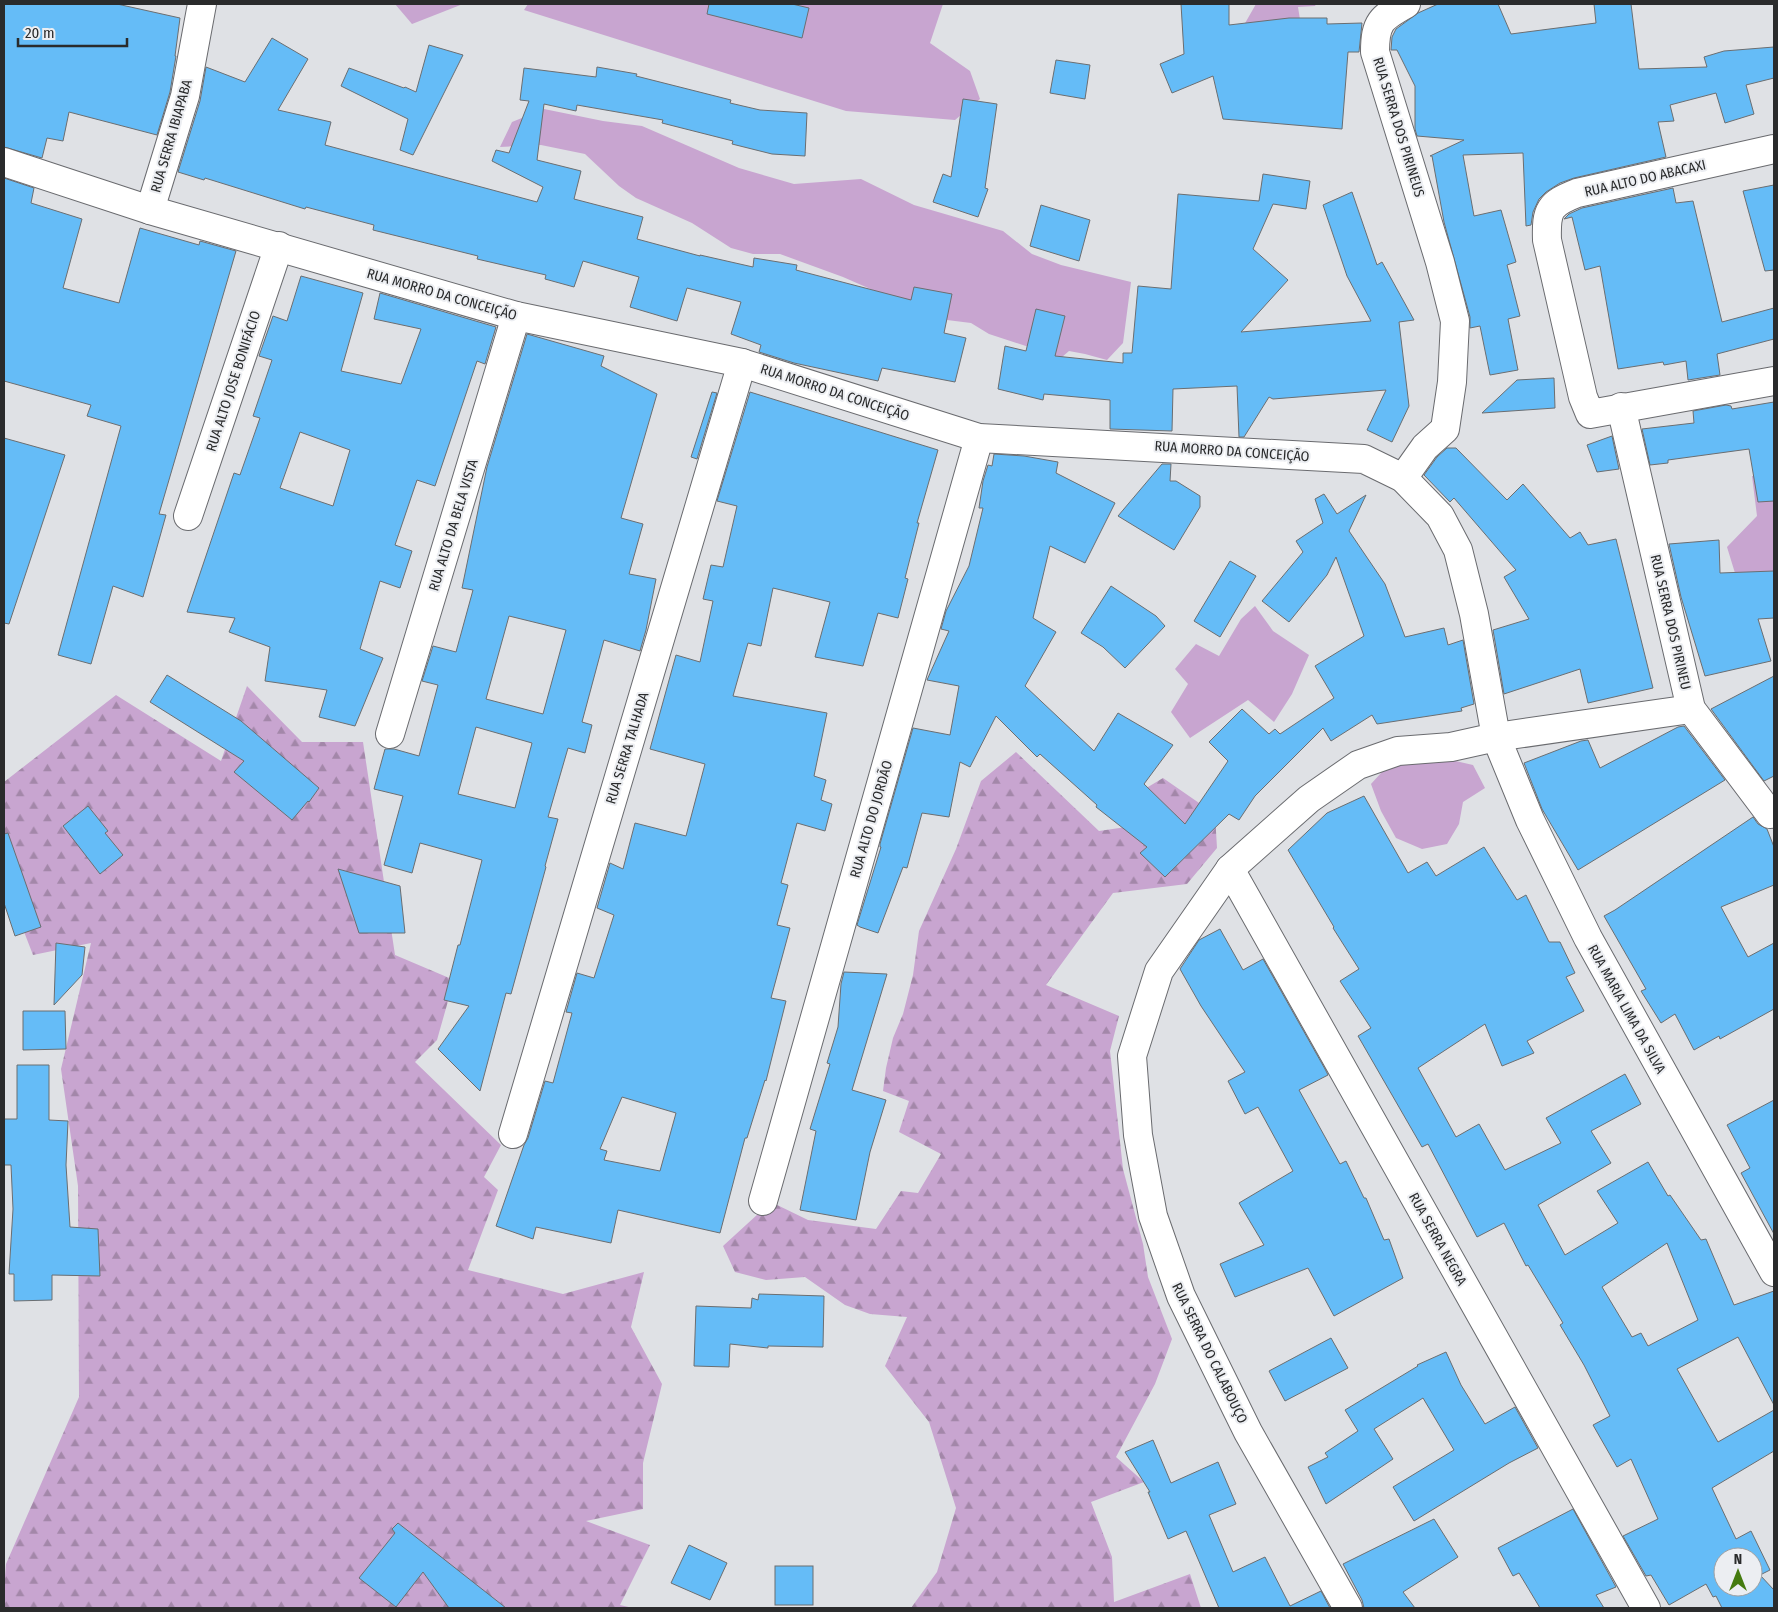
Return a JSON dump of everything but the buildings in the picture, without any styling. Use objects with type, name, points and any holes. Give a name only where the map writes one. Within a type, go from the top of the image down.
[{"type":"street","name":"RUA SERRA IBIAPABA","points":[[150,210],[185,96],[202,4]]},
{"type":"street","name":"RUA SERRA DOS PIRINEUS","points":[[1403,478],[1425,446],[1445,429],[1452,382],[1455,320],[1440,262],[1375,52],[1375,36],[1379,22],[1406,4]]},
{"type":"street","name":"RUA ALTO DO ABACAXI","points":[[1614,409],[1590,414],[1586,408],[1547,240],[1547,222],[1550,210],[1559,200],[1577,193],[1774,149]]},
{"type":"street","name":"RUA MORRO DA CONCEIÇÃO","points":[[4,162],[150,210],[516,316],[742,362],[979,438],[1364,458],[1403,478],[1440,516],[1458,550],[1474,614],[1496,737]]},
{"type":"street","name":"RUA ALTO JOSE BONIFÁCIO","points":[[188,516],[278,246]]},
{"type":"street","name":"RUA ALTO DA BELA VISTA","points":[[390,734],[516,316]]},
{"type":"street","name":"RUA SERRA TALHADA","points":[[513,1134],[742,362]]},
{"type":"street","points":[[1614,409],[1774,381]]},
{"type":"street","name":"RUA SERRA DOS PIRINEU","points":[[1614,409],[1691,709],[1772,813]]},
{"type":"street","name":"RUA ALTO DO JORDÃO","points":[[763,1201],[979,438]]},
{"type":"street","name":"RUA SERRA DO CALABOUÇO","points":[[1348,1608],[1248,1432],[1181,1296],[1153,1216],[1138,1135],[1132,1056],[1159,971],[1230,869],[1309,799],[1358,764],[1398,751],[1451,746],[1496,737],[1691,709]]},
{"type":"street","name":"RUA MARIA LIMA DA SILVA","points":[[1496,737],[1530,820],[1588,938],[1774,1272]]},
{"type":"street","name":"RUA SERRA NEGRA","points":[[1230,869],[1646,1608]]},
{"type":"green space","points":[[395,4],[463,4],[412,24]]},
{"type":"green space","points":[[528,4],[943,4],[930,43],[970,71],[980,99],[955,120],[846,111],[524,10]]},
{"type":"green space","points":[[1256,4],[1316,4],[1315,6],[1298,7],[1307,64],[1244,25]]},
{"type":"green space","points":[[544,109],[603,121],[642,126],[739,168],[794,184],[861,179],[914,205],[1003,231],[1032,254],[1061,265],[1131,282],[1123,343],[1107,360],[1069,351],[1062,357],[1047,355],[1035,349],[989,334],[971,323],[939,319],[843,277],[780,254],[753,254],[731,248],[692,223],[636,198],[619,186],[585,154],[541,145],[500,147],[512,122]]},
{"type":"green space","points":[[1774,475],[1774,589],[1771,589],[1746,609],[1727,547],[1757,516],[1752,476]]},
{"type":"green space","points":[[1255,606],[1273,631],[1309,655],[1292,694],[1274,722],[1248,700],[1190,738],[1171,712],[1188,684],[1175,669],[1196,644],[1219,656],[1241,619]]},
{"type":"green space","points":[[247,686],[302,742],[363,742],[395,955],[454,980],[437,1040],[415,1062],[501,1145],[484,1177],[498,1190],[468,1270],[563,1294],[644,1272],[631,1327],[662,1384],[643,1463],[643,1509],[586,1521],[650,1545],[620,1605],[633,1608],[4,1608],[6,1564],[79,1397],[78,1186],[61,1069],[91,943],[33,955],[4,880],[4,782],[116,695],[221,761]]},
{"type":"green space","points":[[1016,752],[1099,831],[1133,826],[1138,793],[1163,778],[1215,814],[1217,848],[1187,884],[1113,893],[1046,985],[1119,1016],[1110,1051],[1123,1169],[1143,1244],[1148,1277],[1172,1339],[1155,1384],[1116,1457],[1144,1482],[1091,1502],[1112,1557],[1114,1602],[1190,1574],[1201,1608],[911,1608],[937,1572],[956,1508],[929,1422],[885,1366],[907,1317],[870,1314],[845,1305],[805,1277],[766,1280],[735,1272],[723,1246],[771,1202],[808,1220],[876,1229],[901,1191],[918,1193],[941,1154],[899,1132],[909,1101],[883,1091],[886,1068],[893,1038],[903,1014],[913,975],[919,931],[956,849],[981,781]]},
{"type":"green space","points":[[1438,757],[1473,765],[1485,788],[1463,802],[1459,824],[1447,844],[1422,849],[1396,838],[1381,811],[1371,784],[1392,761]]}]
